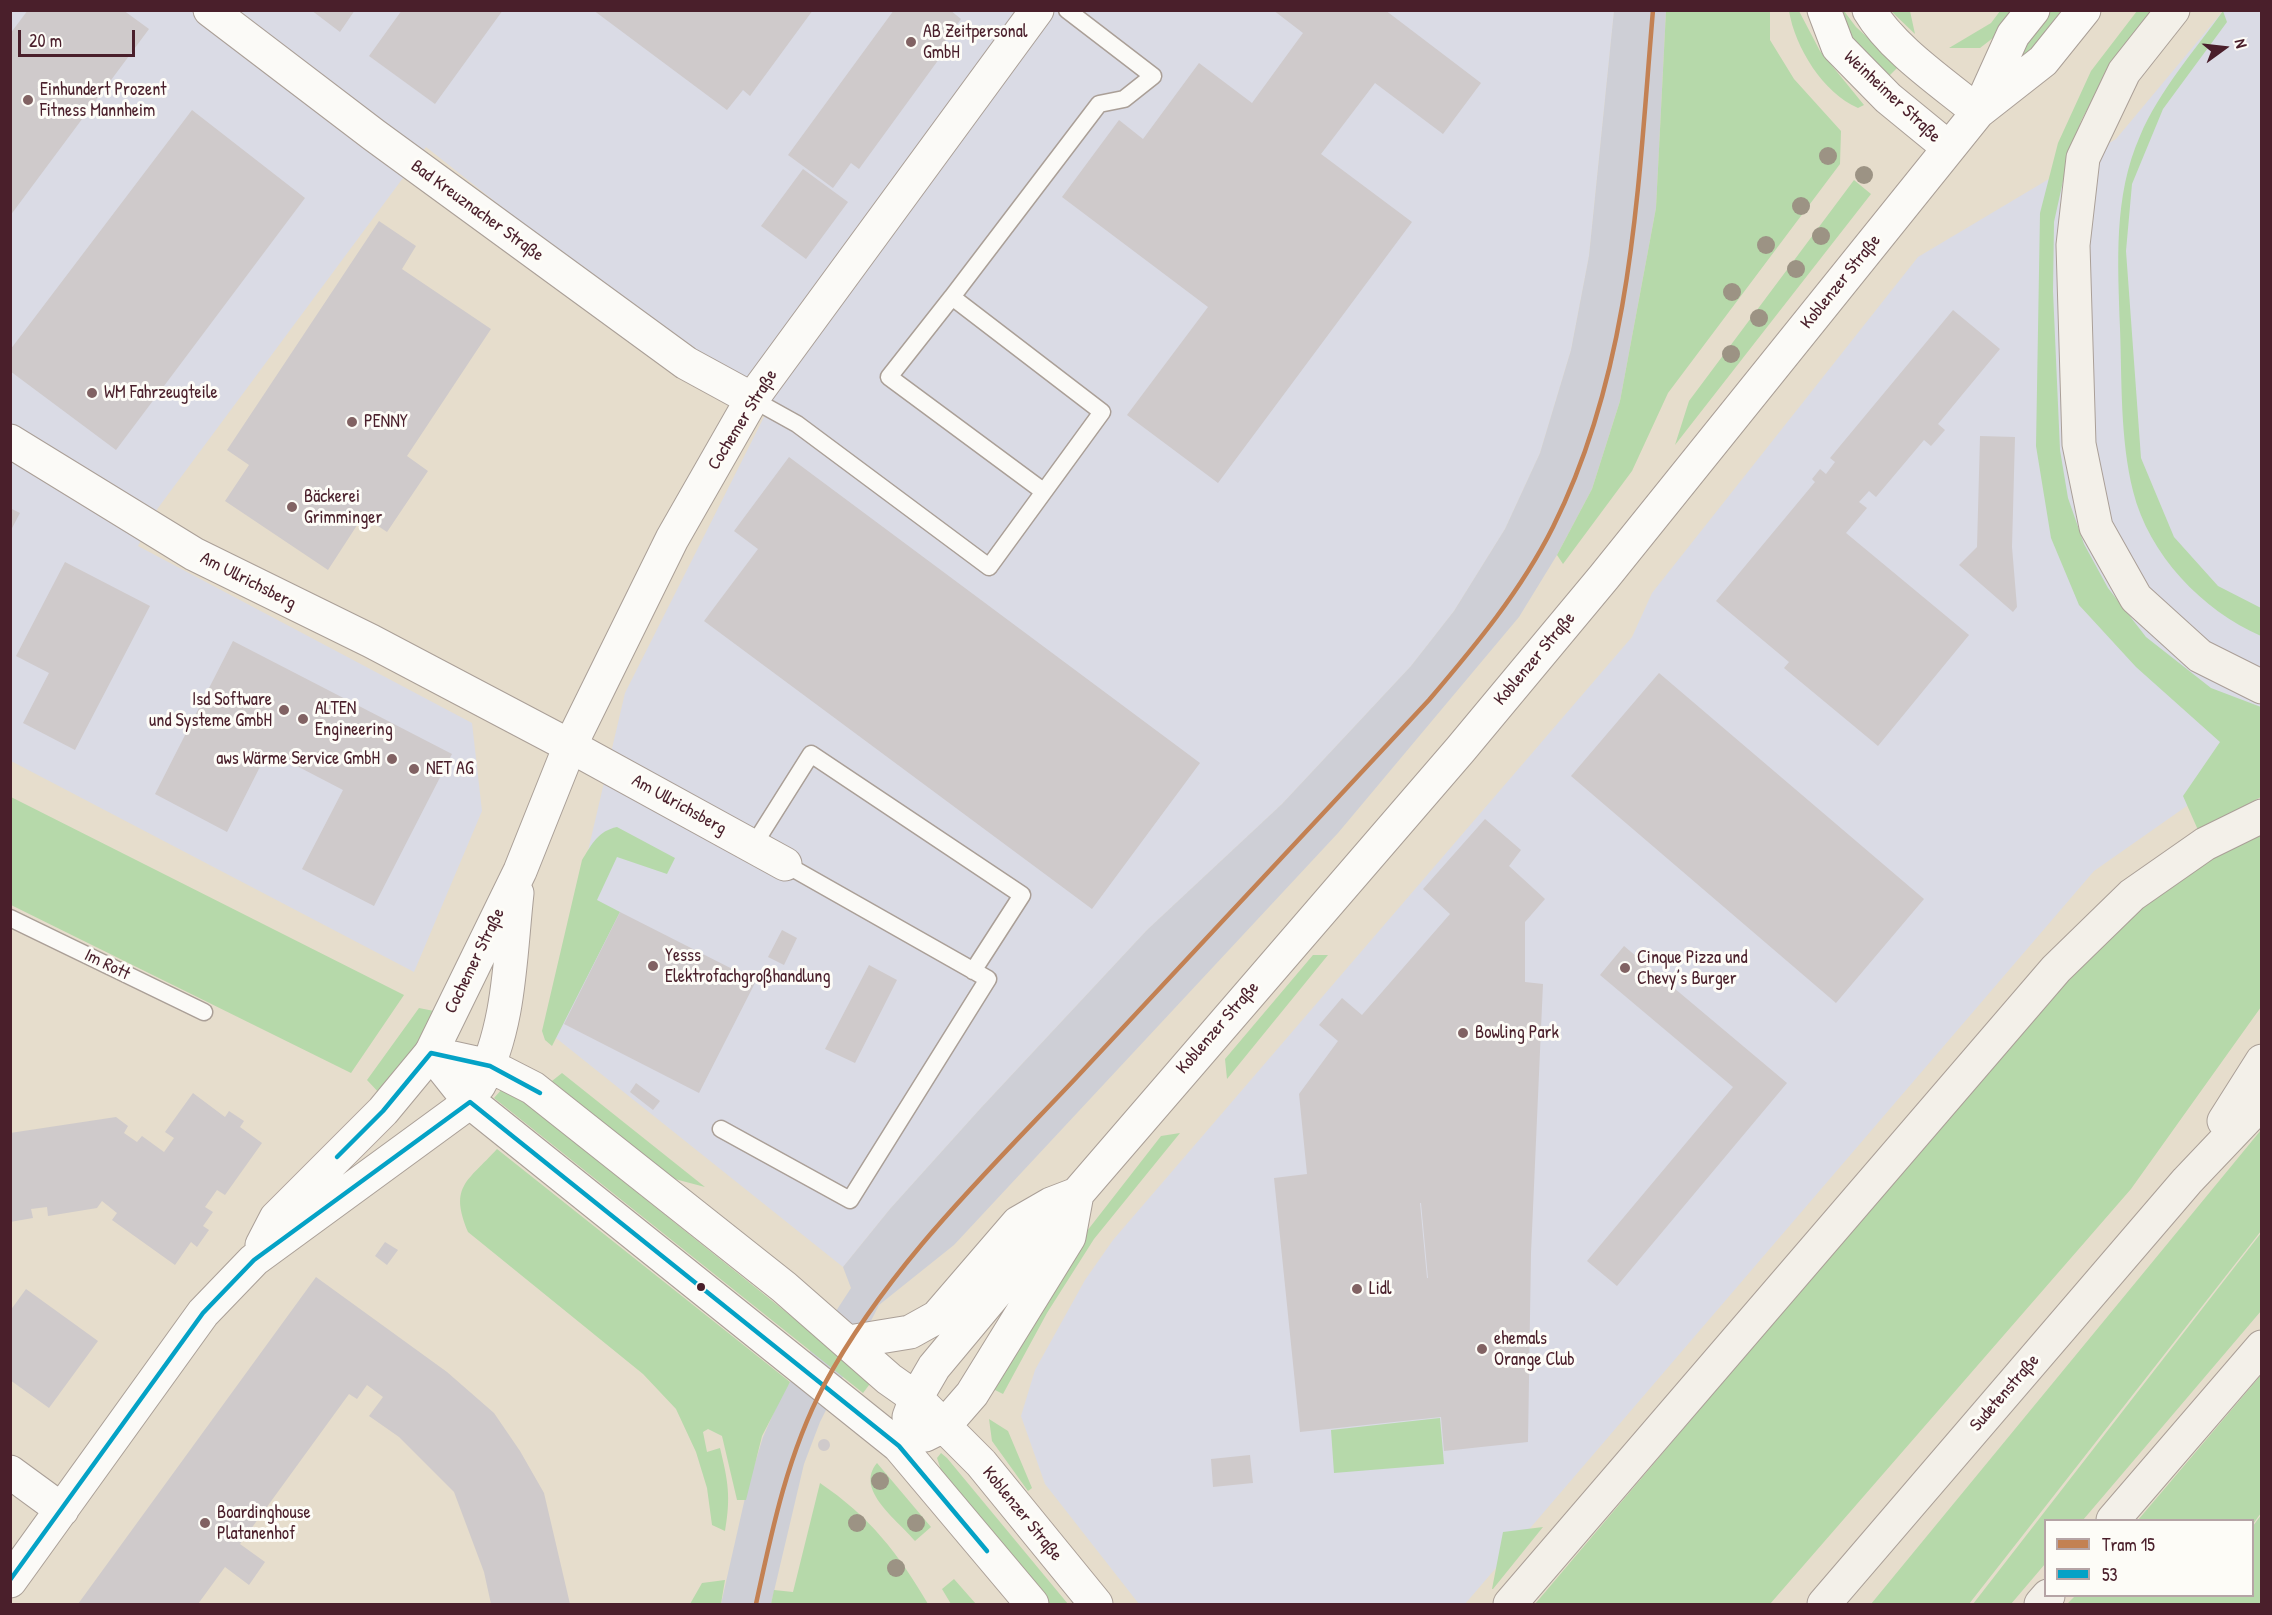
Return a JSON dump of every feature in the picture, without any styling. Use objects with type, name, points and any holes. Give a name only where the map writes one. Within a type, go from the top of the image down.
[{"type":"main road","points":[[2173,10],[2124,72],[2083,158],[2073,245],[2079,444],[2096,527],[2136,598],[2200,656],[2262,687]]},
{"type":"main road","points":[[1510,1605],[2056,969],[2132,895],[2205,844],[2262,816]]},
{"type":"main road","name":"Sudetenstraße","points":[[2187,1181],[2262,1061]]},
{"type":"main road","name":"Sudetenstraße","points":[[1824,1605],[2187,1181],[2262,1102]]},
{"type":"main road","points":[[2115,1519],[2262,1347]]},
{"type":"street","name":"Bad Kreuznacher Straße","points":[[210,10],[383,142],[686,363],[752,399]]},
{"type":"street","name":"Cochemer Straße","points":[[254,1260],[276,1218],[383,1111],[432,1053],[520,870],[570,746],[672,538],[752,399],[1037,10]]},
{"type":"street","name":"Weinheimer Straße","points":[[1824,10],[1838,47],[1888,98],[1949,148]]},
{"type":"street","points":[[1869,10],[1875,22],[1917,62],[1978,112]]},
{"type":"street","name":"Koblenzer Straße","points":[[1978,112],[2013,35],[2033,10]]},
{"type":"street","name":"Koblenzer Straße","points":[[899,1446],[916,1398],[934,1367],[1039,1241],[1064,1199],[1460,750],[1604,577],[1978,112],[2043,61],[2084,10]]},
{"type":"street","name":"Am Ullrichsberg","points":[[10,441],[102,500],[194,554],[371,641],[570,746],[785,864]]},
{"type":"street","name":"Cochemer Straße","points":[[470,1102],[490,1066],[503,1014],[520,870]]},
{"type":"street","points":[[432,1053],[490,1066],[533,1088],[784,1287],[889,1379],[916,1398]]},
{"type":"street","points":[[432,1053],[470,1102],[899,1446],[1032,1605]]},
{"type":"street","points":[[10,1581],[203,1313],[254,1260],[470,1102]]},
{"type":"street","name":"Koblenzer Straße","points":[[849,1342],[910,1332],[937,1317],[1018,1223],[1064,1199]]},
{"type":"street","name":"Koblenzer Straße","points":[[899,1446],[945,1425],[972,1394],[1069,1236],[1064,1199]]},
{"type":"street","name":"Koblenzer Straße","points":[[916,1398],[981,1463],[1096,1605]]},
{"type":"street","points":[[10,1472],[62,1510]]},
{"type":"lane","points":[[1043,491],[889,377],[1099,104],[1124,99],[1153,76],[1067,10]]},
{"type":"lane","points":[[752,399],[797,424],[989,567],[1102,412],[952,297]]},
{"type":"lane","points":[[721,1129],[850,1200],[988,979],[973,971],[1022,895],[811,754],[753,846]]},
{"type":"lane","name":"Am Ullrichsberg","points":[[785,864],[973,971]]},
{"type":"lane","name":"Im Rott","points":[[10,918],[204,1012]]},
{"type":"shaded area","points":[[10,11],[1614,11],[1589,256],[1571,350],[1540,453],[1505,529],[1454,611],[1411,666],[1282,804],[1147,930],[980,1109],[890,1209],[843,1267],[546,1030],[625,693],[765,415],[426,147],[158,508],[138,546],[472,723],[482,811],[414,972],[11,761]]},
{"type":"shaded area","points":[[1614,11],[1666,11],[1656,208],[1620,401],[1592,489],[1557,555],[1519,617],[1338,833],[954,1245],[879,1305],[820,1422],[804,1464],[771,1604],[721,1604],[747,1489],[763,1437],[781,1396],[851,1288],[843,1267],[890,1209],[980,1109],[1147,930],[1282,804],[1411,666],[1454,611],[1505,529],[1540,453],[1571,350],[1589,256]]},
{"type":"shaded area","points":[[2223,11],[2261,11],[2261,754],[2094,871],[1465,1604],[1139,1604],[1045,1484],[1021,1416],[1035,1370],[1085,1280],[1113,1240],[1632,637],[1652,593],[1918,257],[2116,139]]},
{"type":"green space","points":[[1666,11],[1770,11],[1770,40],[1794,79],[1841,131],[1840,164],[1668,393],[1632,471],[1563,564],[1557,555],[1592,489],[1620,401],[1656,208]]},
{"type":"green space","points":[[1789,11],[1799,11],[1820,51],[1864,105],[1858,108],[1845,101],[1822,80],[1804,54]]},
{"type":"green space","points":[[1832,11],[1844,11],[1856,27],[1899,66],[1887,78],[1853,45]]},
{"type":"green space","points":[[1891,11],[1910,11],[1915,34]]},
{"type":"green space","points":[[2000,11],[2020,11],[2011,24],[1980,48],[1949,48],[1991,23]]},
{"type":"green space","points":[[2051,11],[2066,11],[2023,64],[1993,82]]},
{"type":"green space","points":[[2137,11],[2153,11],[2107,72],[2081,121],[2067,163],[2054,222],[2053,291],[2060,450],[2068,498],[2084,544],[2108,588],[2146,637],[2211,688],[2261,707],[2261,797],[2198,830],[2183,796],[2220,742],[2136,667],[2079,605],[2051,538],[2036,446],[2040,213],[2058,143],[2091,71]]},
{"type":"green space","points":[[2223,11],[2227,22],[2163,109],[2132,184],[2126,251],[2141,458],[2174,537],[2218,586],[2261,608],[2261,636],[2239,625],[2199,596],[2181,578],[2151,537],[2133,491],[2122,410],[2118,255],[2121,206],[2131,159],[2157,103]]},
{"type":"green space","points":[[1854,180],[1871,194],[1675,445],[1689,401]]},
{"type":"green space","points":[[11,797],[404,995],[351,1073],[11,905]]},
{"type":"green space","points":[[617,827],[675,858],[667,874],[617,857],[597,900],[620,912],[552,1046],[545,1040],[542,1031],[582,860],[600,835]]},
{"type":"green space","points":[[2261,833],[2261,1007],[2131,1189],[1770,1604],[1535,1604],[2047,999],[2146,904],[2211,859]]},
{"type":"green space","points":[[1313,955],[1328,955],[1227,1079],[1225,1059]]},
{"type":"green space","points":[[419,1008],[434,1011],[415,1046],[381,1095],[367,1080]]},
{"type":"green space","points":[[562,1073],[705,1187],[671,1178],[552,1081]]},
{"type":"green space","points":[[502,1089],[513,1093],[872,1381],[863,1393],[494,1098]]},
{"type":"green space","points":[[2261,1130],[2261,1231],[1969,1604],[1871,1604]]},
{"type":"green space","points":[[1180,1133],[1094,1239],[1047,1313],[1003,1394],[991,1388],[1087,1231],[1161,1136]]},
{"type":"green space","points":[[497,1149],[790,1382],[762,1436],[746,1500],[737,1500],[722,1436],[708,1429],[703,1432],[707,1452],[720,1448],[723,1460],[728,1498],[725,1531],[712,1525],[707,1488],[696,1452],[676,1409],[643,1374],[468,1232],[460,1204],[461,1194],[470,1178]]},
{"type":"green space","points":[[2261,1233],[2261,1311],[2084,1519],[2044,1519],[2044,1565],[2011,1604],[1973,1604]]},
{"type":"green space","points":[[2261,1375],[2261,1513],[2254,1523],[2254,1519],[2139,1519]]},
{"type":"green space","points":[[1440,1418],[1444,1464],[1334,1473],[1331,1430]]},
{"type":"green space","points":[[989,1419],[1008,1431],[1032,1488],[1028,1491],[992,1441]]},
{"type":"green space","points":[[941,1453],[1068,1604],[1048,1604],[944,1479],[937,1458]]},
{"type":"green space","points":[[877,1463],[931,1527],[915,1541],[889,1514],[874,1494],[871,1473]]},
{"type":"green space","points":[[820,1483],[854,1509],[882,1537],[906,1568],[928,1604],[771,1604],[774,1590],[793,1592]]},
{"type":"green space","points":[[2261,1515],[2261,1604],[2067,1604],[2074,1597],[2254,1597],[2254,1525]]},
{"type":"green space","points":[[1543,1527],[1493,1589],[1492,1589],[1503,1532]]},
{"type":"green space","points":[[954,1579],[976,1604],[951,1604],[942,1589]]},
{"type":"green space","points":[[725,1580],[721,1604],[690,1604],[702,1583]]},
{"type":"building","points":[[28,10],[123,10],[149,29],[10,216],[10,34]]},
{"type":"building","points":[[311,10],[355,10],[340,32]]},
{"type":"building","points":[[402,10],[503,10],[435,104],[369,56]]},
{"type":"building","points":[[593,10],[813,10],[750,96],[743,90],[727,110]]},
{"type":"building","points":[[894,10],[950,10],[961,19],[943,44],[947,48],[859,169],[851,163],[833,188],[788,155]]},
{"type":"building","points":[[1273,10],[1385,10],[1481,83],[1443,134],[1375,83],[1321,154],[1412,222],[1218,483],[1127,415],[1208,307],[1062,197],[1119,120],[1143,139],[1199,63],[1252,103],[1303,33]]},
{"type":"building","points":[[192,110],[305,198],[116,450],[10,371],[10,350]]},
{"type":"building","points":[[803,169],[848,202],[806,259],[761,226]]},
{"type":"building","points":[[379,221],[416,246],[402,269],[491,329],[407,456],[428,471],[387,532],[363,516],[328,570],[225,501],[249,465],[227,450]]},
{"type":"building","points":[[1953,310],[2000,349],[1938,424],[1945,430],[1931,446],[1924,440],[1876,497],[1869,491],[1859,502],[1867,508],[1846,533],[1969,635],[1878,746],[1784,668],[1789,662],[1716,601],[1815,482],[1812,479],[1820,469],[1826,474],[1835,462],[1830,458]]},
{"type":"building","points":[[1980,436],[2015,437],[2012,547],[2017,607],[2013,612],[1959,565],[1977,547]]},
{"type":"building","points":[[789,457],[1200,763],[1092,909],[704,621],[758,549],[734,531]]},
{"type":"building","points":[[10,508],[20,513],[10,532]]},
{"type":"building","points":[[65,562],[150,606],[75,750],[23,723],[49,673],[16,656]]},
{"type":"building","points":[[233,641],[452,754],[374,906],[302,869],[343,790],[268,751],[227,832],[155,794]]},
{"type":"building","points":[[1659,673],[1924,899],[1836,1003],[1571,776]]},
{"type":"building","points":[[1485,819],[1521,850],[1509,866],[1545,899],[1525,922],[1525,982],[1543,984],[1531,1253],[1528,1442],[1444,1451],[1441,1417],[1300,1432],[1274,1178],[1307,1174],[1299,1094],[1338,1041],[1319,1025],[1342,998],[1362,1015],[1450,914],[1423,889]],"holes":[[[1420,1203],[1421,1203],[1428,1278]]]},
{"type":"building","points":[[620,912],[756,981],[699,1093],[564,1024]]},
{"type":"building","points":[[782,930],[797,938],[784,965],[768,957]]},
{"type":"building","points":[[1624,946],[1787,1083],[1617,1286],[1587,1261],[1733,1087],[1600,975]]},
{"type":"building","points":[[869,965],[897,980],[855,1063],[825,1049]]},
{"type":"building","points":[[636,1083],[660,1101],[653,1110],[630,1092]]},
{"type":"building","points":[[193,1093],[225,1117],[229,1111],[244,1121],[240,1127],[262,1143],[225,1195],[217,1190],[205,1207],[213,1212],[203,1226],[209,1230],[197,1247],[191,1242],[175,1265],[112,1220],[117,1213],[102,1201],[97,1208],[48,1216],[47,1207],[31,1209],[33,1218],[10,1222],[10,1133],[116,1117],[128,1126],[124,1133],[137,1142],[142,1136],[164,1152],[174,1138],[165,1132]]},
{"type":"building","points":[[385,1242],[398,1250],[387,1265],[375,1256]]},
{"type":"building","points":[[316,1277],[447,1372],[494,1413],[520,1451],[544,1493],[570,1604],[491,1604],[484,1572],[454,1492],[399,1437],[369,1416],[383,1397],[367,1385],[357,1399],[349,1394],[240,1544],[265,1562],[249,1585],[225,1567],[198,1604],[78,1604]]},
{"type":"building","points":[[26,1289],[98,1341],[49,1408],[10,1380],[10,1311]]},
{"type":"building","points":[[826,1439],[830,1445],[826,1451],[822,1451],[818,1443]]},
{"type":"building","points":[[1250,1455],[1253,1483],[1213,1487],[1211,1459]]},
{"type":"tram line","name":"15","points":[[756,1604],[782,1492],[800,1437],[824,1385],[849,1342],[877,1301],[939,1224],[1429,700],[1512,596],[1540,551],[1580,466],[1600,403],[1616,339],[1636,208],[1653,10]]},
{"type":"transit line","name":"53","points":[[337,1157],[383,1111],[431,1053],[490,1066],[540,1093]]},
{"type":"transit line","name":"53","points":[[10,1580],[203,1313],[254,1260],[470,1102],[899,1446],[987,1551]]},
{"type":"place","name":"AB Zeitpersonal GmbH","points":[[911,42]]},
{"type":"place","name":"Einhundert Prozent Fitness Mannheim","points":[[28,100]]},
{"type":"place","name":"WM Fahrzeugteile","points":[[92,393]]},
{"type":"place","name":"PENNY","points":[[352,422]]},
{"type":"place","name":"Bäckerei Grimminger","points":[[292,507]]},
{"type":"place","name":"Isd Software und Systeme GmbH","points":[[284,710]]},
{"type":"place","name":"ALTEN Engineering","points":[[303,719]]},
{"type":"place","name":"aws Wärme Service GmbH","points":[[392,759]]},
{"type":"place","name":"NET AG","points":[[414,769]]},
{"type":"place","name":"Yesss Elektrofachgroßhandlung","points":[[653,966]]},
{"type":"place","name":"Cinque Pizza und Chevy’s Burger","points":[[1625,968]]},
{"type":"place","name":"Bowling Park","points":[[1463,1033]]},
{"type":"place","name":"Lidl","points":[[1357,1289]]},
{"type":"place","name":"ehemals Orange Club","points":[[1482,1349]]},
{"type":"place","name":"Boardinghouse Platanenhof","points":[[205,1523]]}]
